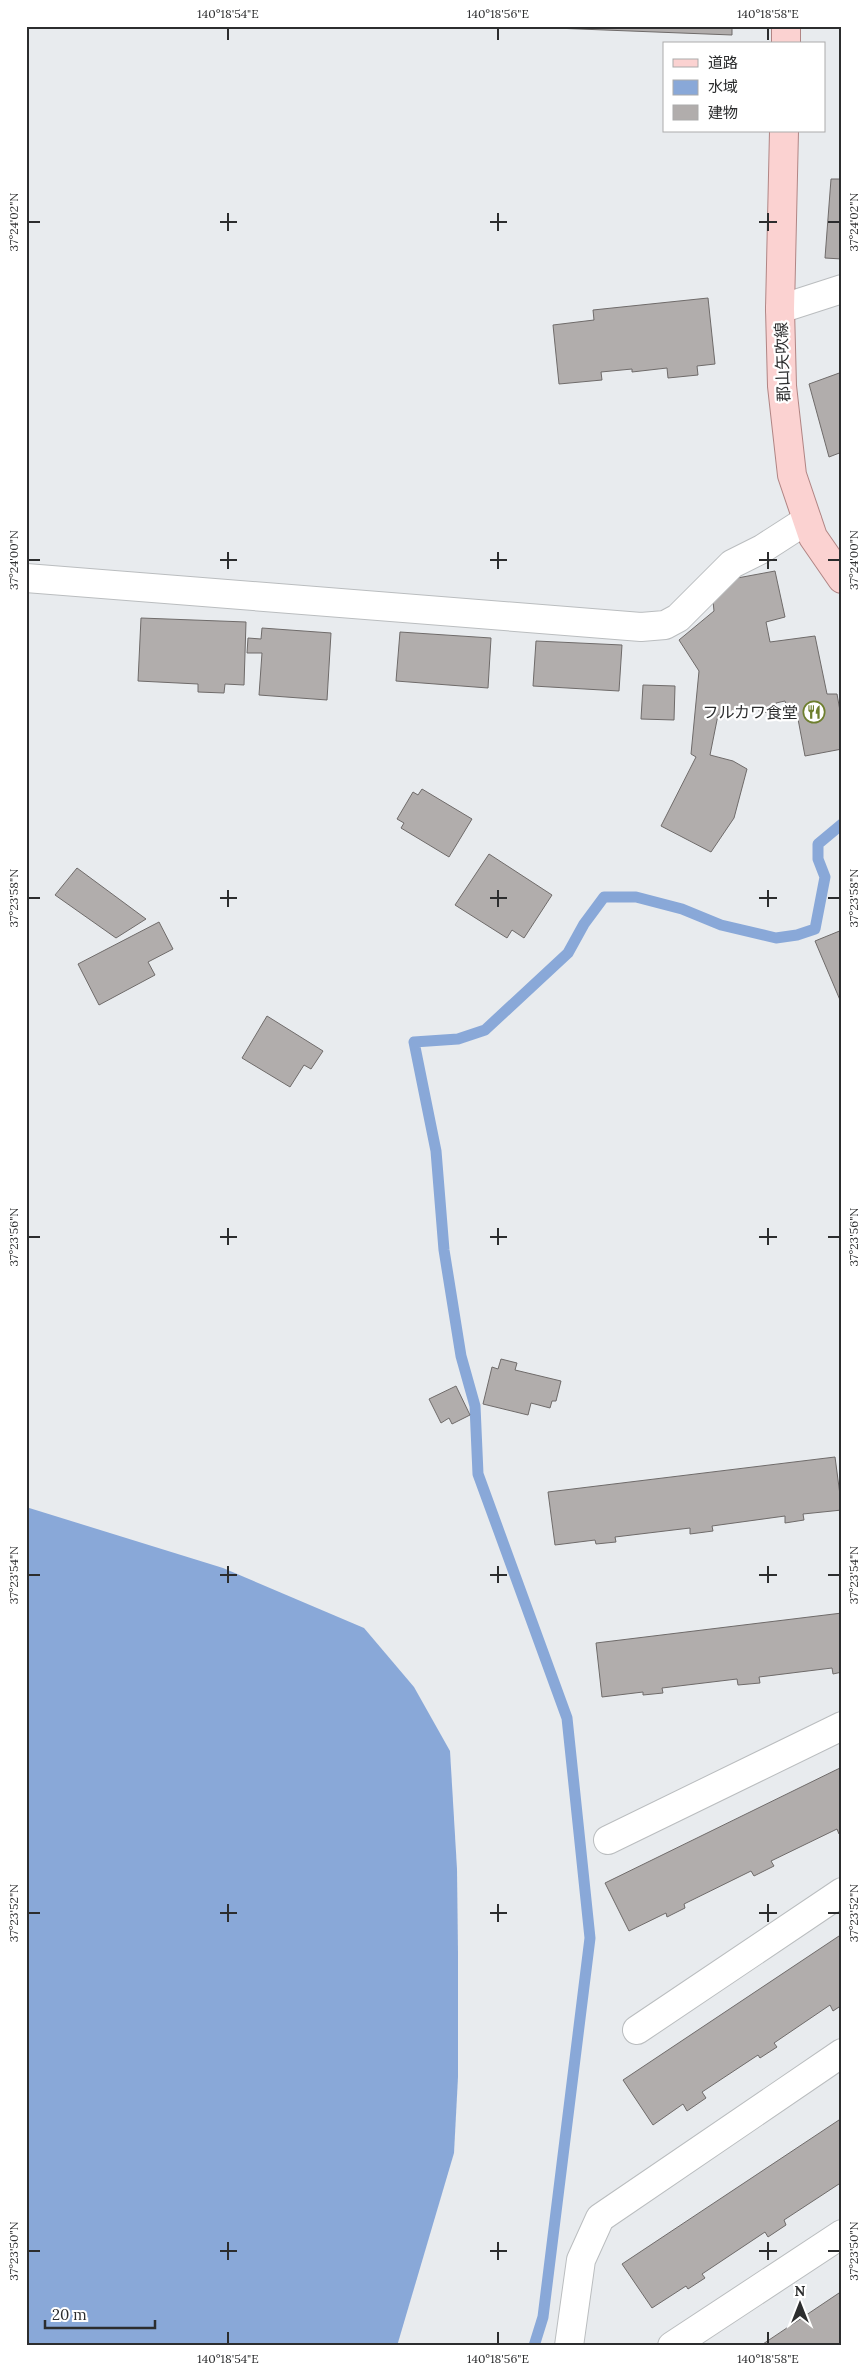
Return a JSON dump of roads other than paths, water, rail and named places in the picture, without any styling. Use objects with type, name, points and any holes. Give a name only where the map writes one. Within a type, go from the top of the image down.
[{"type":"main road","points":[[786,26],[786,42]]},
{"type":"main road","name":"郡山矢吹線","points":[[784,132],[780,309],[782,386],[792,475],[813,536],[842,580]]},
{"type":"street","points":[[780,309],[842,289]]},
{"type":"street","points":[[26,578],[641,627],[664,625],[678,618],[732,564],[762,549],[807,520]]},
{"type":"street","points":[[608,1840],[842,1726]]},
{"type":"street","points":[[637,2030],[842,1892]]},
{"type":"street","points":[[569,2346],[580,2260],[600,2218],[842,2053]]},
{"type":"street","points":[[672,2346],[842,2234]]},
{"type":"water","points":[[26,1507],[223,1568],[364,1628],[414,1687],[450,1751],[457,1869],[458,1953],[458,2077],[454,2153],[397,2346],[26,2346]]},
{"type":"waterway","points":[[534,2346],[543,2317],[590,1938],[567,1718],[478,1474],[475,1406],[461,1356],[444,1250],[436,1151],[414,1042],[458,1039],[485,1030],[568,953],[584,924],[604,897],[636,897],[682,909],[721,925],[776,938],[797,935],[815,929],[825,877],[818,859],[818,844],[842,824]]},
{"type":"place","name":"フルカワ食堂","points":[[814,712]]}]
